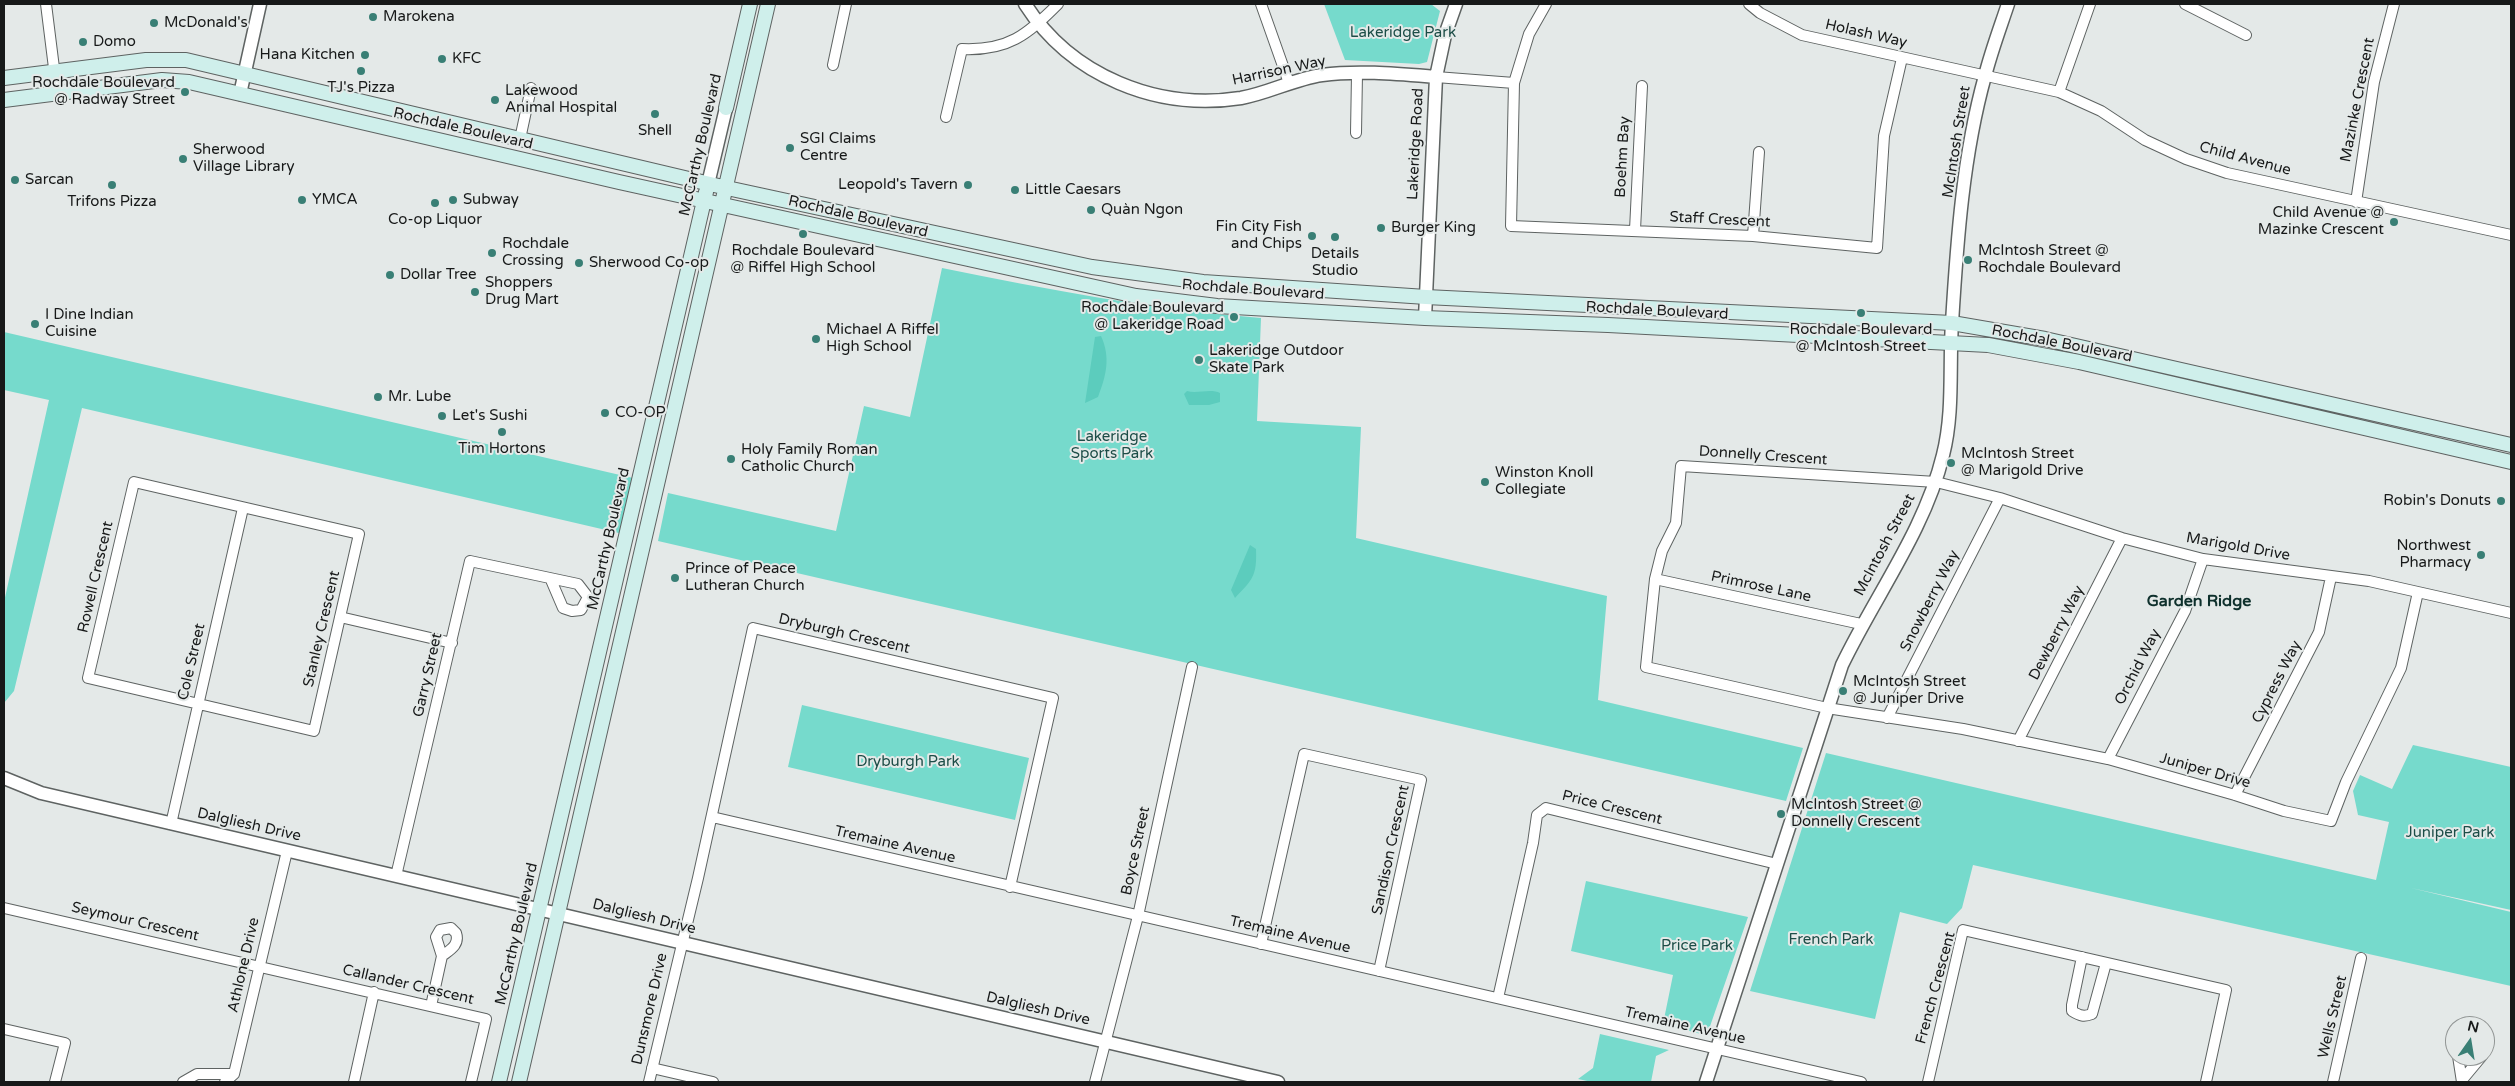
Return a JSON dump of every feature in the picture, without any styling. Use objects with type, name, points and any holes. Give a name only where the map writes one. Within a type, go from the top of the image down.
[{"type":"main road","name":"McCarthy Boulevard","points":[[726,108],[750,4]]},
{"type":"main road","points":[[519,1082],[768,4]]},
{"type":"main road","name":"Rochdale Boulevard","points":[[4,78],[53,70],[146,60],[181,60],[708,184],[1092,267],[1163,278],[1426,297],[1952,323],[2044,339],[2511,445]]},
{"type":"main road","name":"Rochdale Boulevard","points":[[4,100],[162,80],[189,82],[722,205],[1136,296],[1217,306],[1425,318],[1951,342],[2028,351],[2511,462]]},
{"type":"main road","name":"McCarthy Boulevard","points":[[499,1082],[708,184]]},
{"type":"street","points":[[46,4],[57,92]]},
{"type":"street","points":[[240,94],[260,4]]},
{"type":"street","points":[[833,65],[846,4]]},
{"type":"street","name":"Harrison Way","points":[[1024,4],[1038,24],[1060,47],[1090,69],[1129,89],[1187,101],[1242,98],[1322,75],[1357,74],[1436,77],[1514,84]]},
{"type":"street","points":[[946,117],[962,49],[982,50],[1018,39],[1038,24],[1058,4]]},
{"type":"street","points":[[1260,4],[1289,83]]},
{"type":"street","name":"Lakeridge Road","points":[[1425,318],[1436,77],[1445,35],[1456,4]]},
{"type":"street","points":[[1514,84],[1529,34],[1546,4]]},
{"type":"street","name":"Holash Way","points":[[1749,4],[1760,12],[1802,34],[1984,76]]},
{"type":"street","name":"McIntosh Street","points":[[1706,1082],[1842,666],[1861,624],[1895,566],[1936,482],[1947,436],[1952,323],[1966,168],[1984,76],[2008,4]]},
{"type":"street","points":[[2059,92],[2090,4]]},
{"type":"street","points":[[2185,4],[2246,35]]},
{"type":"street","name":"Mazinke Crescent","points":[[2356,202],[2374,82],[2394,4]]},
{"type":"street","name":"Staff Crescent","points":[[1514,84],[1512,226],[1753,236],[1877,248],[1884,136],[1902,58]]},
{"type":"street","points":[[1356,134],[1357,74]]},
{"type":"street","name":"Child Avenue","points":[[1984,76],[2059,92],[2101,111],[2145,140],[2186,159],[2227,173],[2511,235]]},
{"type":"street","name":"Boehm Bay","points":[[1635,230],[1642,86]]},
{"type":"street","points":[[520,139],[531,88]]},
{"type":"street","name":"McCarthy Boulevard","points":[[708,184],[726,108]]},
{"type":"street","points":[[1753,236],[1759,152]]},
{"type":"street","name":"Donnelly Crescent","points":[[1827,708],[1646,667],[1655,579],[1662,551],[1676,523],[1681,466],[1936,482]]},
{"type":"street","name":"Rowell Crescent","points":[[198,704],[88,678],[134,482],[243,508]]},
{"type":"street","name":"Marigold Drive","points":[[1936,482],[2000,498],[2122,538],[2203,560],[2369,582],[2511,614]]},
{"type":"street","name":"Snowberry Way","points":[[1887,718],[2000,498]]},
{"type":"street","name":"Stanley Crescent","points":[[198,704],[314,731],[359,534],[243,508]]},
{"type":"street","name":"Cole Street","points":[[171,824],[243,508]]},
{"type":"street","name":"Dewberry Way","points":[[2018,741],[2122,538]]},
{"type":"street","name":"Orchid Way","points":[[2108,760],[2185,610],[2203,560]]},
{"type":"street","name":"Garry Street","points":[[396,876],[470,561],[551,580]]},
{"type":"street","name":"Cypress Way","points":[[2236,795],[2319,632],[2331,577]]},
{"type":"street","name":"Primrose Lane","points":[[1655,579],[1861,624]]},
{"type":"street","name":"Juniper Drive","points":[[1827,708],[1963,729],[2108,760],[2236,795],[2284,811],[2331,821],[2346,782],[2401,668],[2418,592]]},
{"type":"street","points":[[340,617],[452,643]]},
{"type":"street","name":"Dryburgh Crescent","points":[[681,943],[712,817],[753,628],[1053,698],[1010,887]]},
{"type":"street","name":"Boyce Street","points":[[1104,1041],[1138,916],[1192,667]]},
{"type":"street","name":"Sandison Crescent","points":[[1261,944],[1304,754],[1413,778],[1421,780],[1379,971]]},
{"type":"street","name":"Dalgliesh Drive","points":[[4,778],[41,793],[1278,1082]]},
{"type":"street","name":"Price Crescent","points":[[1498,998],[1537,815],[1546,808],[1777,864]]},
{"type":"street","name":"Tremaine Avenue","points":[[712,817],[1861,1082]]},
{"type":"street","name":"Athlone Drive","points":[[234,1074],[287,851]]},
{"type":"street","name":"Seymour Crescent","points":[[4,908],[259,966]]},
{"type":"street","name":"French Crescent","points":[[1928,1082],[1963,930],[2226,990],[2206,1082]]},
{"type":"street","name":"Dunsmore Drive","points":[[649,1082],[681,943]]},
{"type":"street","points":[[431,1006],[442,956]]},
{"type":"street","points":[[2082,957],[2072,1011],[2085,1017],[2092,1014],[2106,963]]},
{"type":"street","name":"Wells Street","points":[[2333,1082],[2361,958]]},
{"type":"street","name":"Callander Crescent","points":[[259,966],[486,1019],[472,1082]]},
{"type":"street","points":[[354,1082],[374,992]]},
{"type":"street","points":[[4,1029],[65,1043],[55,1082]]},
{"type":"street","points":[[1094,1082],[1104,1041]]},
{"type":"street","points":[[2460,1066],[2462,1081]]},
{"type":"street","points":[[2462,1081],[2474,1066]]},
{"type":"street","points":[[652,1068],[713,1082]]},
{"type":"street","points":[[183,1082],[197,1074],[234,1074]]},
{"type":"street","points":[[225,1082],[234,1074]]},
{"type":"green space","name":"Lakeridge Park","points":[[1324,4],[1431,4],[1440,11],[1427,62],[1419,64],[1345,60]]},
{"type":"green space","name":"Lakeridge Sports Park","points":[[942,268],[1101,298],[1261,318],[1257,421],[1361,427],[1356,538],[1607,596],[1598,700],[1803,748],[1786,801],[658,541],[668,493],[836,531],[864,406],[910,417]]},
{"type":"green space","points":[[4,332],[633,478],[623,534],[82,408],[14,691],[4,703],[4,602],[49,400],[4,390]]},
{"type":"green space","points":[[1101,336],[1107,359],[1105,374],[1098,397],[1085,403],[1095,337]]},
{"type":"green space","points":[[1187,391],[1220,393],[1220,402],[1209,405],[1189,405],[1184,394]]},
{"type":"green space","points":[[1250,545],[1256,549],[1255,571],[1250,581],[1235,598],[1231,590]]},
{"type":"green space","name":"Dryburgh Park","points":[[802,705],[1029,758],[1015,820],[788,767]]},
{"type":"green space","points":[[2413,745],[2511,767],[2511,910],[2411,888],[2511,912],[2511,986],[1973,865],[1962,908],[1947,924],[1900,912],[1875,1019],[1750,991],[1826,753],[2376,880],[2389,822],[2358,815],[2353,791],[2360,775],[2392,789]]},
{"type":"green space","name":"Price Park","points":[[1586,881],[1748,917],[1708,1032],[1701,1034],[1663,1024],[1673,975],[1571,951]]},
{"type":"green space","points":[[1600,1034],[1669,1050],[1656,1056],[1651,1082],[1592,1082],[1578,1079],[1593,1068]]},
{"type":"place","name":"Marokena","points":[[373,17]]},
{"type":"place","name":"McDonald's","points":[[154,23]]},
{"type":"place","name":"Domo","points":[[83,42]]},
{"type":"place","name":"Hana Kitchen","points":[[365,55]]},
{"type":"place","name":"KFC","points":[[442,59]]},
{"type":"place","name":"TJ's Pizza","points":[[361,71]]},
{"type":"place","name":"Rochdale Boulevard @ Radway Street","points":[[185,92]]},
{"type":"place","name":"Lakewood Animal Hospital","points":[[495,100]]},
{"type":"place","name":"Shell","points":[[655,114]]},
{"type":"place","name":"SGI Claims Centre","points":[[790,148]]},
{"type":"place","name":"Sherwood Village Library","points":[[183,159]]},
{"type":"place","name":"Sarcan","points":[[15,180]]},
{"type":"place","name":"Trifons Pizza","points":[[112,185]]},
{"type":"place","name":"Leopold's Tavern","points":[[968,185]]},
{"type":"place","name":"Little Caesars","points":[[1015,190]]},
{"type":"place","name":"YMCA","points":[[302,200]]},
{"type":"place","name":"Subway","points":[[453,200]]},
{"type":"place","name":"Co-op Liquor","points":[[435,203]]},
{"type":"place","name":"Quàn Ngon","points":[[1091,210]]},
{"type":"place","name":"Child Avenue @ Mazinke Crescent","points":[[2394,222]]},
{"type":"place","name":"Burger King","points":[[1381,228]]},
{"type":"place","name":"Rochdale Boulevard @ Riffel High School","points":[[803,234]]},
{"type":"place","name":"Fin City Fish and Chips","points":[[1312,236]]},
{"type":"place","name":"Details Studio","points":[[1335,237]]},
{"type":"place","name":"Rochdale Crossing","points":[[492,253]]},
{"type":"place","name":"McIntosh Street @ Rochdale Boulevard","points":[[1968,260]]},
{"type":"place","name":"Sherwood Co-op","points":[[579,263]]},
{"type":"place","name":"Dollar Tree","points":[[390,275]]},
{"type":"place","name":"Shoppers Drug Mart","points":[[475,292]]},
{"type":"place","name":"Rochdale Boulevard @ McIntosh Street","points":[[1861,313]]},
{"type":"place","name":"Rochdale Boulevard @ Lakeridge Road","points":[[1234,317]]},
{"type":"place","name":"I Dine Indian Cuisine","points":[[35,324]]},
{"type":"place","name":"Michael A Riffel High School","points":[[816,339]]},
{"type":"place","name":"Lakeridge Outdoor Skate Park","points":[[1199,360]]},
{"type":"place","name":"Mr. Lube","points":[[378,397]]},
{"type":"place","name":"CO-OP","points":[[605,413]]},
{"type":"place","name":"Let's Sushi","points":[[442,416]]},
{"type":"place","name":"Tim Hortons","points":[[502,432]]},
{"type":"place","name":"Holy Family Roman Catholic Church","points":[[731,459]]},
{"type":"place","name":"McIntosh Street @ Marigold Drive","points":[[1951,463]]},
{"type":"place","name":"Winston Knoll Collegiate","points":[[1485,482]]},
{"type":"place","name":"Robin's Donuts","points":[[2501,501]]},
{"type":"place","name":"Northwest Pharmacy","points":[[2481,555]]},
{"type":"place","name":"Prince of Peace Lutheran Church","points":[[675,578]]},
{"type":"place","name":"McIntosh Street @ Juniper Drive","points":[[1843,691]]},
{"type":"place","name":"McIntosh Street @ Donnelly Crescent","points":[[1781,814]]},
{"type":"district","name":"Garden Ridge","points":[[2199,602]]},
{"type":"park label","name":"Juniper Park","points":[[2450,833]]},
{"type":"park label","name":"French Park","points":[[1831,940]]}]
